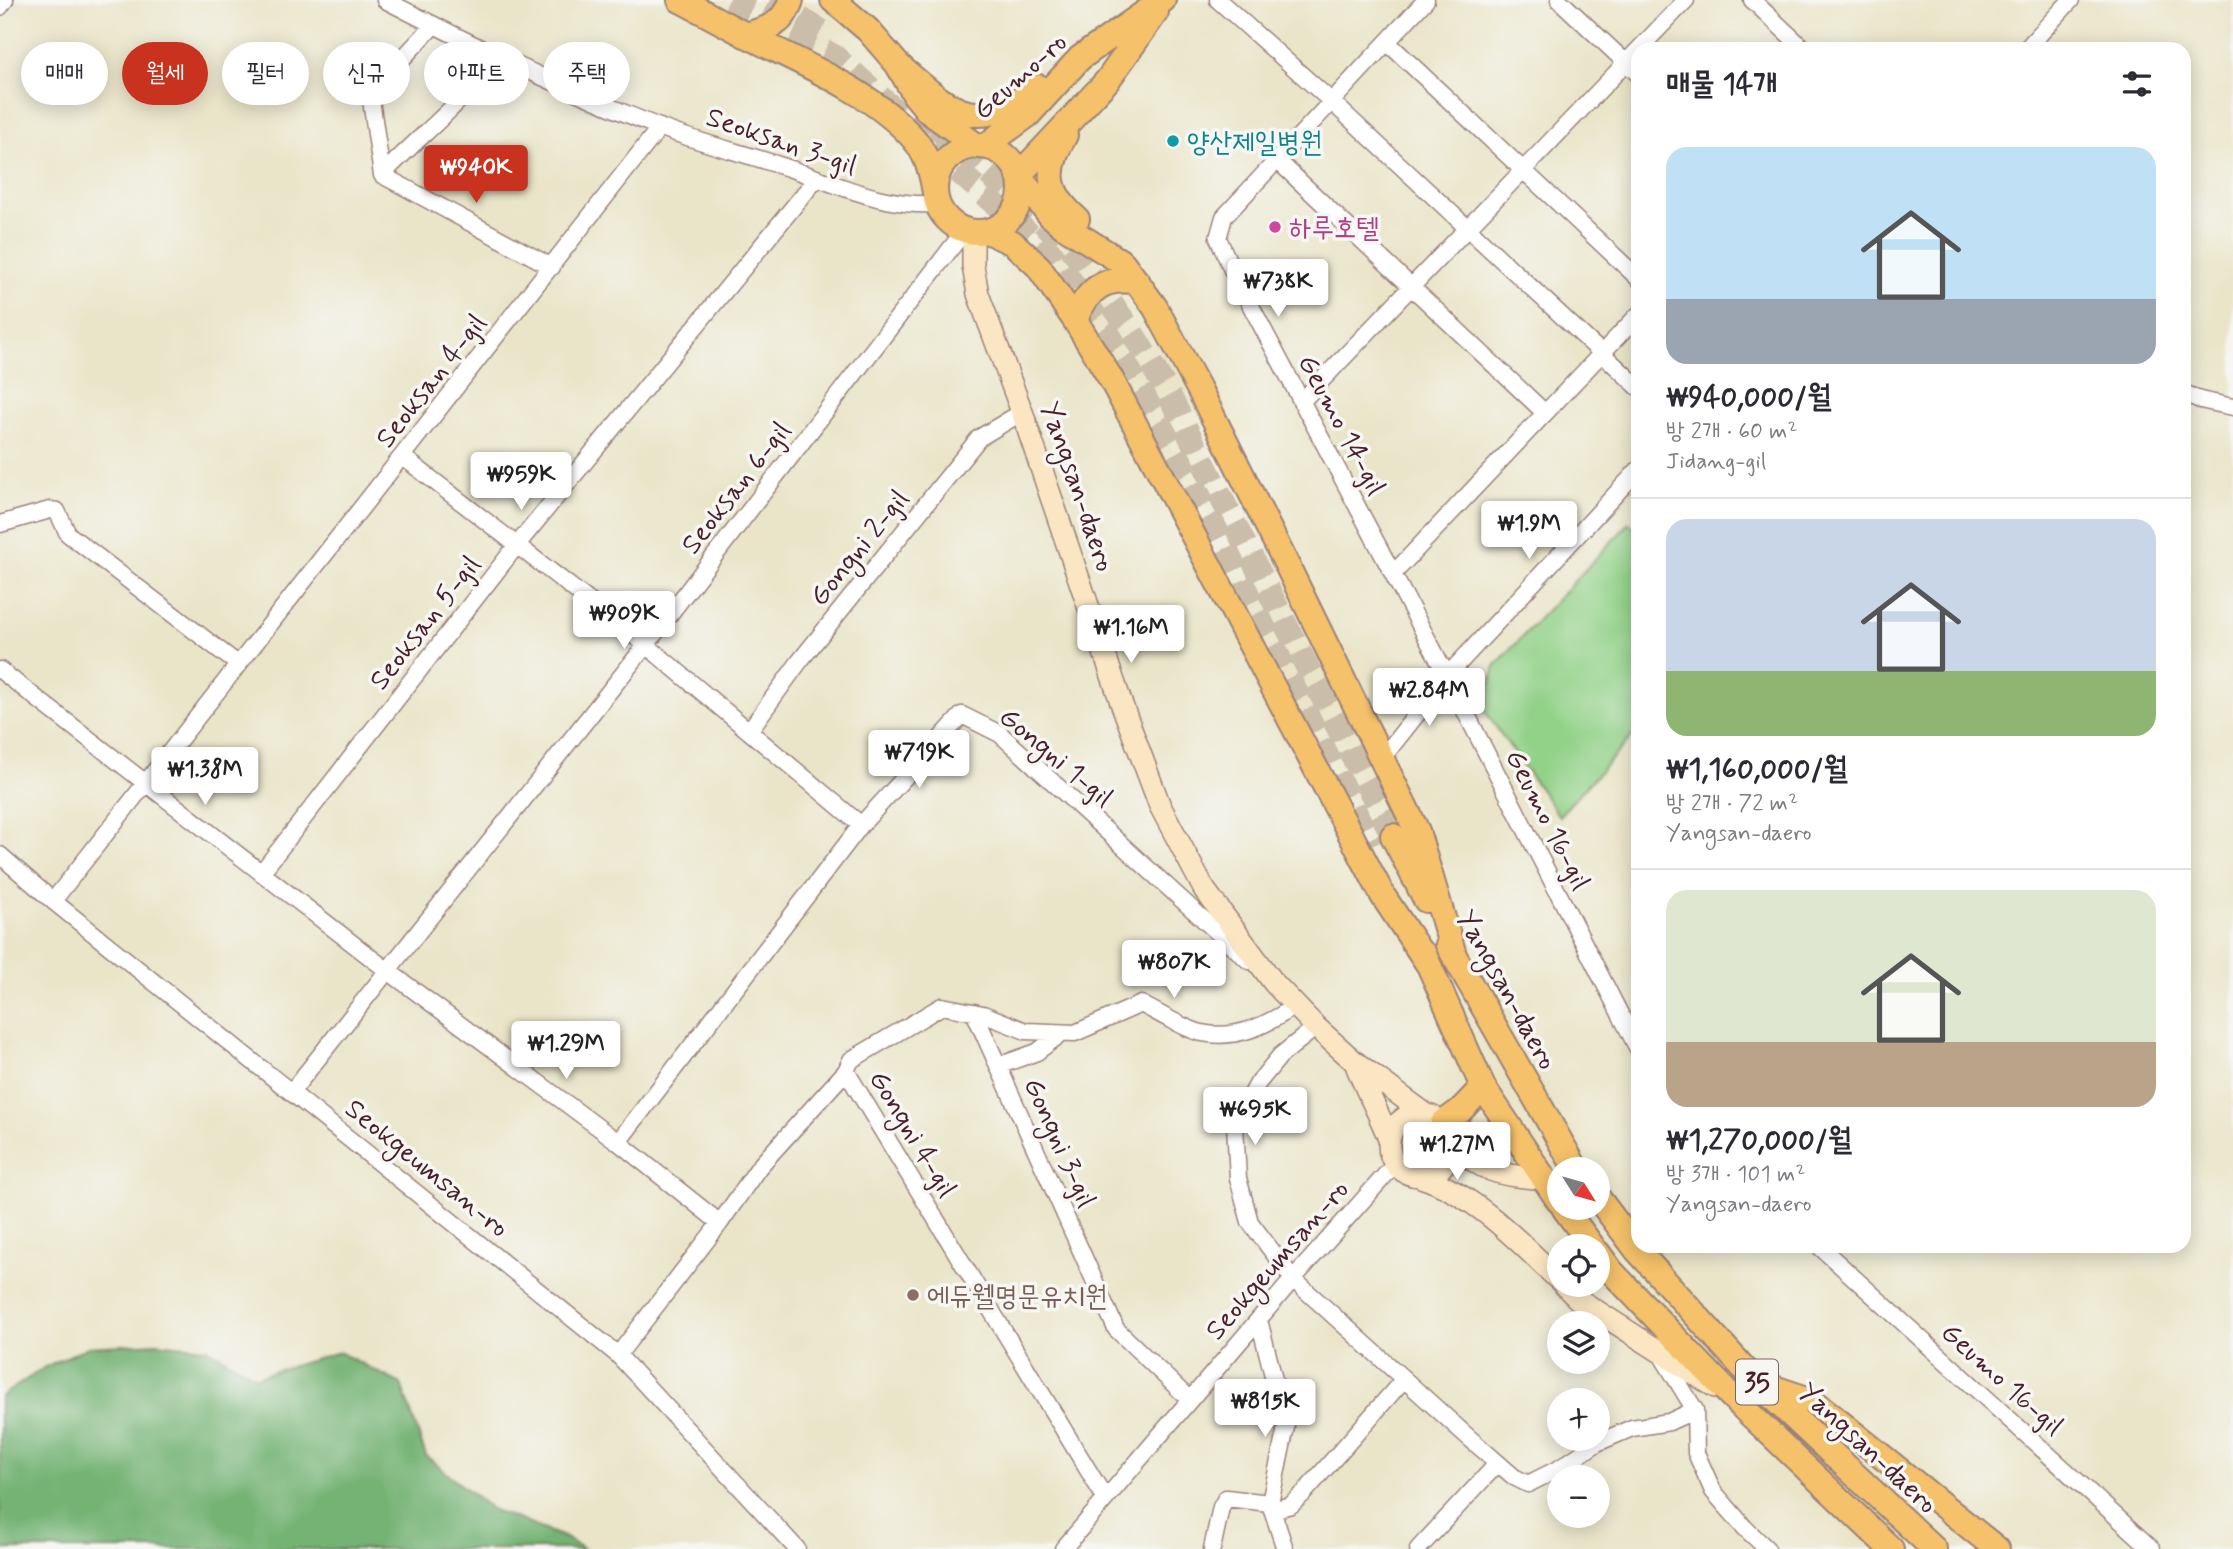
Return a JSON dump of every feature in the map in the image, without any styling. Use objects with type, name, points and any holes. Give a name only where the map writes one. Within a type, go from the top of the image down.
[{"type":"main road","points":[[680,0],[803,62],[860,96],[897,123],[915,140],[926,158],[944,215],[954,224],[1013,243],[1038,266],[1111,379],[1383,896],[1430,967]]},
{"type":"main road","points":[[745,35],[772,27],[787,12],[791,0]]},
{"type":"main road","points":[[833,0],[868,30],[898,65],[933,95],[963,112],[992,113],[1005,110],[1080,58]]},
{"type":"main road","name":"Geumo-ro","points":[[981,146],[1028,115],[1080,58],[1164,0]]},
{"type":"main road","name":"Geumo-ro","points":[[1020,176],[1107,81],[1164,0]]},
{"type":"main road","points":[[898,65],[915,95],[928,111],[981,146],[1006,156],[1033,196],[1062,225],[1130,272]]},
{"type":"main road","points":[[1079,111],[1059,144],[1053,160],[1052,186],[1066,209],[1098,234],[1130,272],[1155,307],[1199,389],[1383,757],[1417,831],[1455,958]]},
{"type":"main road","points":[[937,198],[937,179],[942,166],[957,152],[981,146]]},
{"type":"main road","points":[[975,231],[1000,226],[1011,217],[1022,191],[1020,176]]},
{"type":"main road","name":"Yangsan-daero","points":[[975,231],[973,266],[978,294],[1160,806],[1204,889],[1274,984],[1355,1062],[1440,1126],[1471,1160],[1489,1171],[1543,1180]]},
{"type":"main road","points":[[1075,320],[1083,303],[1097,287],[1123,279],[1130,272]]},
{"type":"main road","name":"Yangsan-daero","points":[[1547,1186],[1483,1087],[1397,895],[1382,841],[1455,958],[1569,1157]]},
{"type":"main road","points":[[1355,1062],[1365,1090],[1381,1116],[1389,1139]]},
{"type":"main road","points":[[1440,1126],[1461,1110],[1483,1087]]},
{"type":"main road","points":[[1440,1126],[1406,1117],[1398,1122],[1389,1139],[1388,1148],[1395,1164],[1402,1171],[1440,1183],[1481,1209],[1547,1269]]},
{"type":"main road","points":[[1421,1177],[1440,1170],[1451,1153],[1440,1126]]},
{"type":"main road","name":"Yangsan-daero","points":[[1610,1214],[1631,1242]]},
{"type":"main road","name":"Yangsan-daero","points":[[1640,1253],[1757,1382],[1934,1549]]},
{"type":"main road","name":"Yangsan-daero","points":[[1610,1270],[1734,1399],[1891,1549]]},
{"type":"main road","points":[[1576,1297],[1734,1399]]},
{"type":"main road","points":[[1757,1382],[1813,1401],[1997,1549]]},
{"type":"street","points":[[0,7],[5,0]]},
{"type":"street","name":"Seoksan 3-gil","points":[[385,0],[466,42]]},
{"type":"street","name":"Geumo 14-gil","points":[[1426,0],[1224,217],[1218,238],[1233,272],[1447,676]]},
{"type":"street","points":[[1559,0],[1631,68]]},
{"type":"street","points":[[1647,42],[1686,0]]},
{"type":"street","points":[[1752,0],[1797,42]]},
{"type":"street","points":[[2032,42],[2071,0]]},
{"type":"street","points":[[1224,6],[1331,101],[1631,380]]},
{"type":"street","points":[[382,175],[370,93],[434,25]]},
{"type":"street","points":[[1387,42],[1631,271]]},
{"type":"street","points":[[1301,402],[1523,170],[1631,70]]},
{"type":"street","name":"Seoksan 3-gil","points":[[529,72],[660,128],[871,198],[899,204],[937,198]]},
{"type":"street","points":[[382,175],[454,105]]},
{"type":"street","name":"Seoksan 4-gil","points":[[53,901],[660,128]]},
{"type":"street","points":[[1277,159],[1545,413]]},
{"type":"street","points":[[382,175],[552,267]]},
{"type":"street","name":"Seoksan 5-gil","points":[[261,873],[517,545],[817,178]]},
{"type":"street","name":"Seoksan 6-gil","points":[[292,1091],[975,231]]},
{"type":"street","points":[[1393,573],[1631,322]]},
{"type":"street","points":[[2191,396],[2233,407]]},
{"type":"street","name":"Gongni 2-gil","points":[[749,731],[799,663],[979,438],[1022,412]]},
{"type":"street","points":[[403,457],[646,645],[861,825]]},
{"type":"street","points":[[1383,757],[1447,676],[1631,478]]},
{"type":"street","points":[[0,524],[50,510],[57,511],[68,534],[239,665]]},
{"type":"street","points":[[0,670],[388,971],[618,1142],[720,1223]]},
{"type":"street","name":"Geumo 16-gil","points":[[1447,676],[1631,1035]]},
{"type":"street","name":"Gongni 1-gil","points":[[618,1142],[861,825],[962,715],[1000,734],[1274,984]]},
{"type":"street","name":"Seokgeumsan-ro","points":[[0,855],[53,901],[618,1355],[797,1549]]},
{"type":"street","name":"Gongni 3-gil","points":[[1190,1400],[1116,1329],[998,1066],[1037,1052],[1062,1033],[1075,1033],[1141,1004],[1201,1033],[1240,1034],[1270,1023],[1295,1006]]},
{"type":"street","points":[[846,1071],[851,1060],[942,1006],[974,1012],[1026,1031],[1062,1033]]},
{"type":"street","points":[[974,1012],[998,1066]]},
{"type":"street","points":[[1316,1027],[1280,1056],[1265,1074],[1235,1125],[1238,1178],[1250,1222],[1293,1279],[1514,1477],[1528,1485],[1560,1468],[1597,1443],[1632,1428],[1669,1422],[1695,1410]]},
{"type":"street","name":"Gongni 4-gil","points":[[618,1355],[720,1223],[759,1167],[846,1071],[1105,1498]]},
{"type":"street","name":"Seokgeumsan-ro","points":[[1063,1549],[1293,1279],[1395,1164]]},
{"type":"street","name":"Geumo 16-gil","points":[[1827,1253],[2152,1549]]},
{"type":"street","points":[[1259,1320],[1286,1427],[1271,1506],[1285,1549]]},
{"type":"street","points":[[1661,1354],[1695,1410],[1696,1453],[1713,1491],[1767,1549]]},
{"type":"street","points":[[1212,1549],[1221,1507],[1226,1498],[1271,1506],[1292,1505],[1404,1379]]},
{"type":"street","points":[[1418,1549],[1498,1462]]},
{"type":"green space","points":[[1629,523],[1631,525],[1631,738],[1559,816],[1484,710],[1495,666]]},
{"type":"green space","points":[[157,1343],[207,1348],[256,1377],[339,1352],[401,1384],[426,1456],[491,1509],[563,1537],[584,1549],[0,1549],[0,1397],[45,1367],[88,1347]]},
{"type":"tunnel","points":[[729,0],[834,56],[896,111],[944,159],[1052,254],[1111,338],[1193,483],[1372,846]]},
{"type":"tunnel","points":[[770,0],[831,37]]},
{"type":"tunnel","points":[[935,126],[1070,247],[1130,329],[1165,387],[1393,836]]},
{"type":"place","name":"양산제일병원","points":[[1173,141]]},
{"type":"place","name":"하루호텔","points":[[1275,227]]},
{"type":"place","name":"에듀웰명문유치원","points":[[913,1295]]}]
